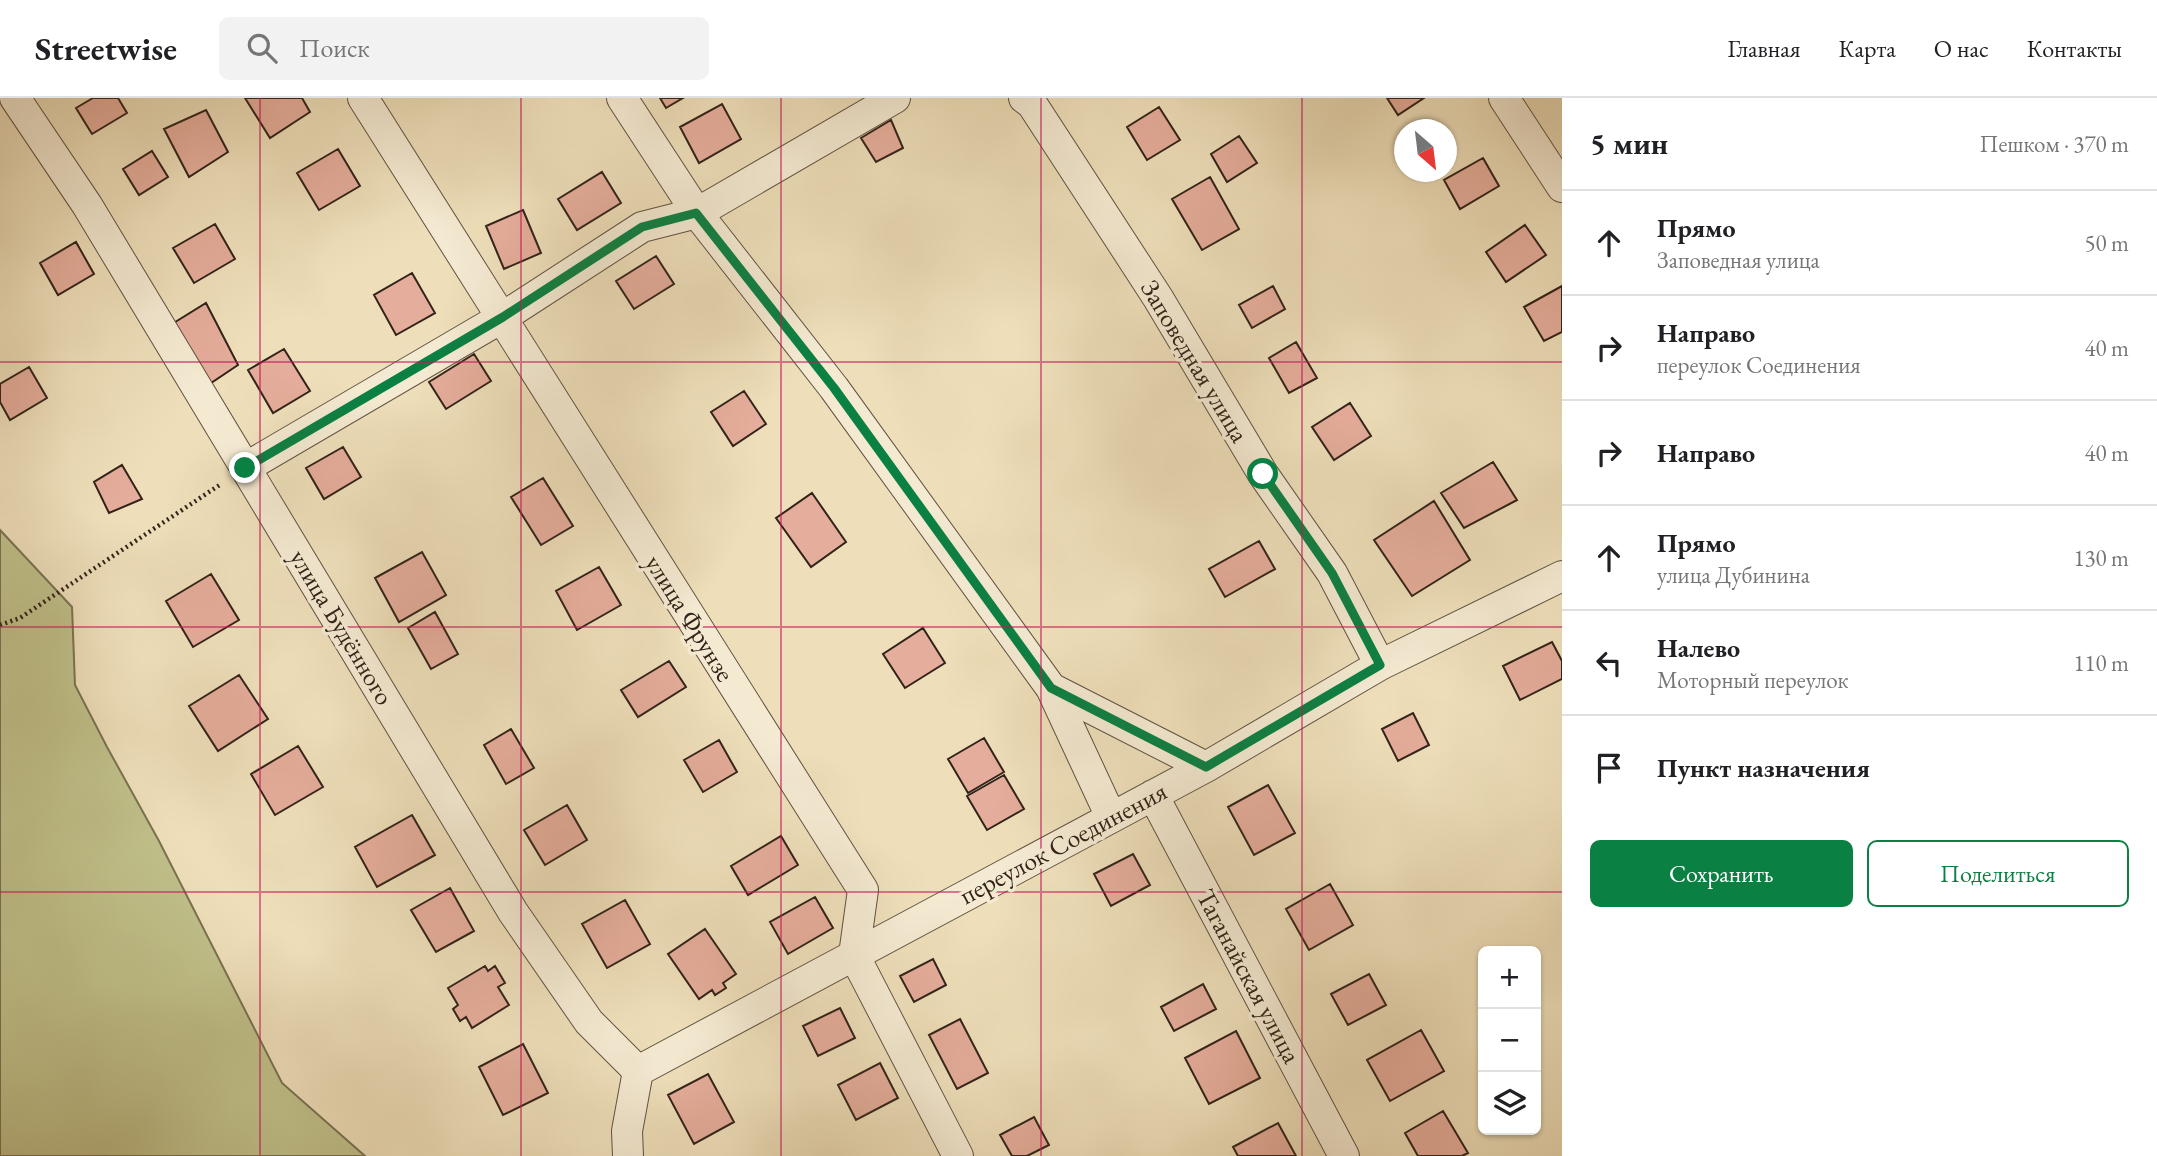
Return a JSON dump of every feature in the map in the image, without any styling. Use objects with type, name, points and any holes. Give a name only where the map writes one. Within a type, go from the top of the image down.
[{"type":"street","name":"улица Будённого","points":[[15,98],[87,205],[513,912],[589,1022],[638,1071]]},
{"type":"street","name":"улица Фрунзе","points":[[363,98],[503,317],[682,608],[863,890],[854,955]]},
{"type":"street","points":[[622,98],[696,213],[834,388],[1051,688],[1111,817]]},
{"type":"street","points":[[245,468],[503,317],[642,227],[696,213],[895,98]]},
{"type":"street","name":"Заповедная улица","points":[[1024,98],[1032,104],[1150,286],[1263,474],[1332,573],[1380,665]]},
{"type":"street","points":[[1504,98],[1562,187]]},
{"type":"street","name":"переулок Соединения","points":[[638,1071],[1206,767],[1380,665],[1562,576]]},
{"type":"street","points":[[1051,688],[1206,767]]},
{"type":"street","name":"Таганайская улица","points":[[1153,795],[1344,1156]]},
{"type":"street","points":[[854,955],[958,1156]]},
{"type":"street","points":[[628,1156],[627,1131],[638,1071]]},
{"type":"path","points":[[0,625],[20,618],[245,468]]},
{"type":"green space","points":[[0,530],[72,607],[75,685],[159,841],[282,1083],[365,1156],[0,1156]]},
{"type":"building","points":[[93,98],[118,98],[127,113],[92,134],[76,108]]},
{"type":"building","points":[[245,98],[302,98],[310,112],[270,138]]},
{"type":"building","points":[[660,98],[683,98],[666,108]]},
{"type":"building","points":[[1387,98],[1424,98],[1398,115]]},
{"type":"building","points":[[722,104],[741,139],[699,163],[680,127]]},
{"type":"building","points":[[1159,107],[1180,140],[1147,160],[1127,127]]},
{"type":"building","points":[[206,110],[228,152],[189,177],[164,129]]},
{"type":"building","points":[[891,120],[903,148],[876,162],[861,138]]},
{"type":"building","points":[[1239,136],[1257,163],[1227,182],[1211,154]]},
{"type":"building","points":[[338,149],[360,186],[319,210],[297,173]]},
{"type":"building","points":[[152,151],[168,177],[139,195],[123,169]]},
{"type":"building","points":[[1483,158],[1499,186],[1460,209],[1445,182],[1457,182],[1457,173]]},
{"type":"building","points":[[602,172],[621,203],[577,230],[558,199]]},
{"type":"building","points":[[1210,177],[1239,229],[1202,250],[1172,199]]},
{"type":"building","points":[[523,210],[541,253],[504,269],[486,226]]},
{"type":"building","points":[[215,224],[235,259],[194,283],[173,248]]},
{"type":"building","points":[[1525,225],[1546,255],[1506,282],[1486,252]]},
{"type":"building","points":[[76,242],[94,274],[58,295],[40,263]]},
{"type":"building","points":[[656,256],[674,284],[634,309],[616,281]]},
{"type":"building","points":[[412,273],[435,313],[396,335],[374,295]]},
{"type":"building","points":[[1273,286],[1285,309],[1252,328],[1239,305]]},
{"type":"building","points":[[1562,286],[1562,332],[1544,341],[1524,307]]},
{"type":"building","points":[[206,303],[238,365],[208,385],[172,324]]},
{"type":"building","points":[[1296,342],[1317,378],[1289,393],[1269,358]]},
{"type":"building","points":[[284,349],[310,391],[273,413],[248,370]]},
{"type":"building","points":[[474,354],[491,381],[446,409],[429,382]]},
{"type":"building","points":[[29,367],[47,398],[10,420],[0,402],[0,384]]},
{"type":"building","points":[[744,391],[766,424],[733,446],[711,412]]},
{"type":"building","points":[[1350,403],[1371,436],[1334,460],[1312,427]]},
{"type":"building","points":[[343,447],[361,477],[324,499],[306,468]]},
{"type":"building","points":[[1493,462],[1517,500],[1464,528],[1441,493]]},
{"type":"building","points":[[122,465],[142,499],[109,513],[94,482]]},
{"type":"building","points":[[543,478],[573,526],[541,545],[511,497]]},
{"type":"building","points":[[812,493],[846,542],[811,567],[776,518]]},
{"type":"building","points":[[1434,501],[1470,560],[1412,596],[1374,540]]},
{"type":"building","points":[[1259,541],[1275,569],[1225,597],[1209,569]]},
{"type":"building","points":[[422,552],[446,595],[399,622],[375,578]]},
{"type":"building","points":[[599,567],[621,605],[577,630],[556,591]]},
{"type":"building","points":[[211,574],[239,620],[193,647],[166,601]]},
{"type":"building","points":[[435,612],[458,654],[431,669],[408,628]]},
{"type":"building","points":[[923,628],[945,663],[905,688],[883,654]]},
{"type":"building","points":[[1552,642],[1562,661],[1562,679],[1520,700],[1503,666]]},
{"type":"building","points":[[669,661],[686,687],[638,717],[621,690]]},
{"type":"building","points":[[239,675],[268,719],[218,751],[189,706]]},
{"type":"building","points":[[1413,713],[1429,745],[1398,761],[1382,729]]},
{"type":"building","points":[[511,729],[534,768],[506,784],[484,745]]},
{"type":"building","points":[[984,738],[1004,772],[968,793],[948,759]]},
{"type":"building","points":[[719,740],[737,772],[703,792],[684,760]]},
{"type":"building","points":[[298,746],[323,787],[275,815],[251,774]]},
{"type":"building","points":[[1004,775],[1024,809],[987,830],[967,796]]},
{"type":"building","points":[[1268,785],[1295,833],[1254,855],[1228,807]]},
{"type":"building","points":[[567,805],[587,840],[545,865],[524,830]]},
{"type":"building","points":[[412,815],[435,855],[377,887],[355,847]]},
{"type":"building","points":[[781,836],[798,865],[748,895],[731,866]]},
{"type":"building","points":[[1133,854],[1150,885],[1111,906],[1094,874]]},
{"type":"building","points":[[1330,884],[1353,925],[1309,950],[1286,909]]},
{"type":"building","points":[[450,888],[474,931],[436,952],[411,910]]},
{"type":"building","points":[[815,897],[833,928],[788,954],[770,922]]},
{"type":"building","points":[[625,900],[650,944],[607,968],[582,924]]},
{"type":"building","points":[[705,929],[736,974],[723,983],[726,988],[715,995],[712,990],[699,999],[668,954]]},
{"type":"building","points":[[933,959],[946,985],[914,1002],[900,976]]},
{"type":"building","points":[[485,966],[488,971],[495,966],[505,983],[498,987],[509,1005],[472,1028],[466,1017],[460,1021],[453,1009],[458,1005],[448,988]]},
{"type":"building","points":[[1369,974],[1386,1005],[1348,1025],[1331,994]]},
{"type":"building","points":[[1203,984],[1216,1009],[1174,1031],[1161,1007]]},
{"type":"building","points":[[840,1008],[855,1038],[818,1056],[803,1026]]},
{"type":"building","points":[[960,1019],[988,1073],[957,1089],[929,1035]]},
{"type":"building","points":[[1421,1030],[1444,1071],[1390,1101],[1367,1060]]},
{"type":"building","points":[[1236,1031],[1260,1078],[1209,1104],[1185,1058]]},
{"type":"building","points":[[523,1044],[548,1093],[503,1115],[479,1067]]},
{"type":"building","points":[[880,1063],[898,1098],[856,1120],[838,1085]]},
{"type":"building","points":[[708,1074],[734,1122],[694,1144],[668,1095]]},
{"type":"building","points":[[1443,1111],[1468,1153],[1462,1156],[1418,1156],[1405,1133]]},
{"type":"building","points":[[1034,1117],[1049,1145],[1027,1156],[1012,1156],[1000,1135]]},
{"type":"building","points":[[1278,1123],[1296,1156],[1238,1156],[1233,1147]]},
{"type":"route","points":[[245,468],[503,317],[642,227],[696,213],[834,388],[1051,688],[1206,767],[1380,665],[1332,573],[1263,474]]}]
